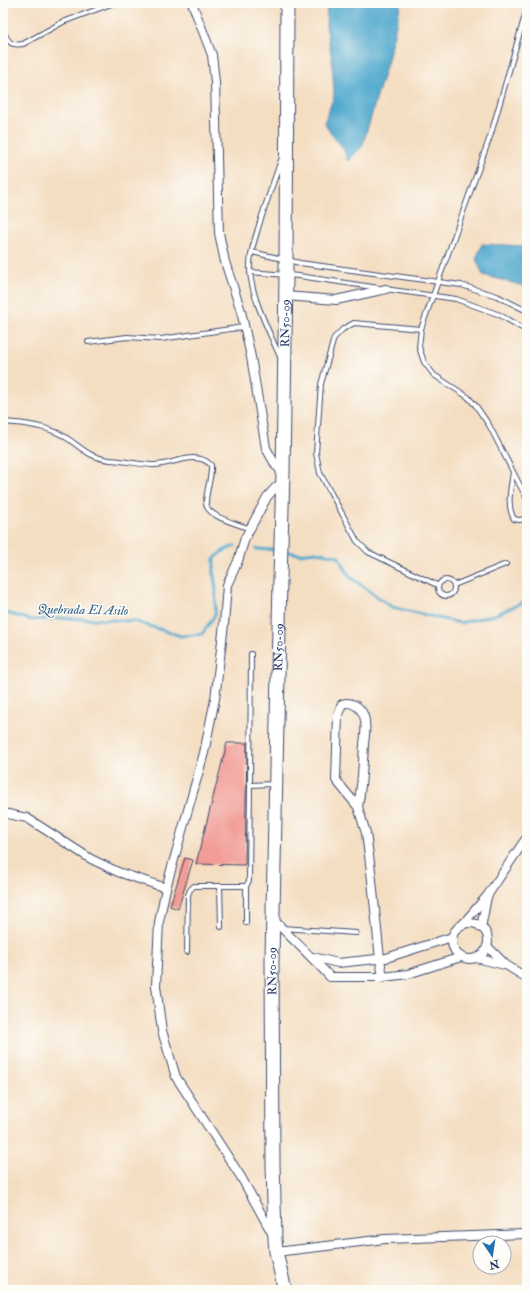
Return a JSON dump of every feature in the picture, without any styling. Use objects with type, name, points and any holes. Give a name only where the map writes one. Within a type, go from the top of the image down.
[{"type":"main road","name":"RN50-09","points":[[285,1290],[275,1246],[272,959],[277,924],[276,784],[286,296],[287,3]]},
{"type":"street","points":[[192,3],[212,55],[219,233],[225,262],[241,311],[251,357],[266,448],[283,477],[267,498],[250,529],[228,585],[213,707],[204,753],[166,888],[159,922],[156,986],[162,1031],[176,1077],[242,1177],[275,1246],[385,1239],[527,1234]]},
{"type":"street","points":[[286,296],[336,300],[386,289]]},
{"type":"street","points":[[358,807],[362,781],[365,724],[361,710],[353,704],[346,703],[342,704],[338,715],[336,780],[358,807],[366,834],[383,977]]},
{"type":"street","points":[[3,812],[26,818],[91,859],[118,872],[166,888]]},
{"type":"street","points":[[506,965],[476,958],[468,959],[461,957],[453,949],[452,937],[456,930],[487,896],[527,837]]},
{"type":"street","points":[[481,928],[487,896]]},
{"type":"street","points":[[277,924],[313,958],[330,977],[383,977],[408,974],[461,957]]},
{"type":"street","points":[[462,925],[478,925],[484,930],[488,938],[487,946],[484,952],[476,958]]},
{"type":"street","points":[[313,958],[338,963],[380,959],[452,937]]},
{"type":"street","points":[[487,946],[506,965],[527,978]]},
{"type":"lane","points":[[3,30],[11,44],[23,44],[63,22],[114,3]]},
{"type":"lane","points":[[524,3],[526,9],[491,134],[421,329],[419,347],[424,362],[434,375],[468,397],[476,406],[489,425],[527,499]]},
{"type":"lane","points":[[284,367],[261,312],[250,272],[252,252],[263,212],[287,145]]},
{"type":"lane","points":[[252,252],[308,264],[461,285],[497,296],[527,311]]},
{"type":"lane","points":[[250,272],[286,274],[456,299],[500,315],[527,331]]},
{"type":"lane","points":[[421,329],[354,324],[343,328],[334,338],[321,384],[316,453],[320,473],[357,540],[368,552],[437,585]]},
{"type":"lane","points":[[88,342],[127,336],[161,339],[244,327]]},
{"type":"lane","points":[[3,422],[14,422],[48,429],[98,458],[154,465],[192,458],[200,458],[207,461],[211,465],[206,504],[208,510],[213,515],[250,529]]},
{"type":"lane","points":[[513,471],[510,503],[511,513],[514,519],[519,520],[525,519],[527,515]]},
{"type":"lane","points":[[454,586],[506,564]]},
{"type":"lane","points":[[445,580],[450,581],[454,586],[454,590],[451,595],[447,597],[442,596],[438,592],[437,585],[445,580]]},
{"type":"lane","points":[[246,923],[246,886],[249,881],[251,654]]},
{"type":"lane","points":[[250,785],[276,784]]},
{"type":"lane","points":[[187,952],[188,895],[190,890],[194,886],[246,886]]},
{"type":"lane","points":[[220,886],[221,927]]},
{"type":"lane","points":[[277,924],[356,933]]},
{"type":"water","points":[[327,3],[401,3],[388,60],[362,147],[348,161],[343,148],[324,123],[334,96],[332,60],[326,25]]},
{"type":"water","points":[[482,244],[527,246],[527,288],[483,275],[476,259]]},
{"type":"building","points":[[227,743],[247,743],[245,865],[196,864]]},
{"type":"building","points":[[185,858],[193,860],[178,909],[170,906]]},
{"type":"waterway","name":"Quebrada El Asilo","points":[[3,612],[31,620],[64,618],[133,621],[181,636],[202,634],[215,615],[216,590],[214,559],[223,551],[235,546]]},
{"type":"waterway","name":"Quebrada El Asilo","points":[[256,549],[278,550]]},
{"type":"waterway","name":"Quebrada El Asilo","points":[[284,551],[299,554],[316,552],[338,556],[350,577],[392,607],[460,623],[494,615],[527,601]]}]
